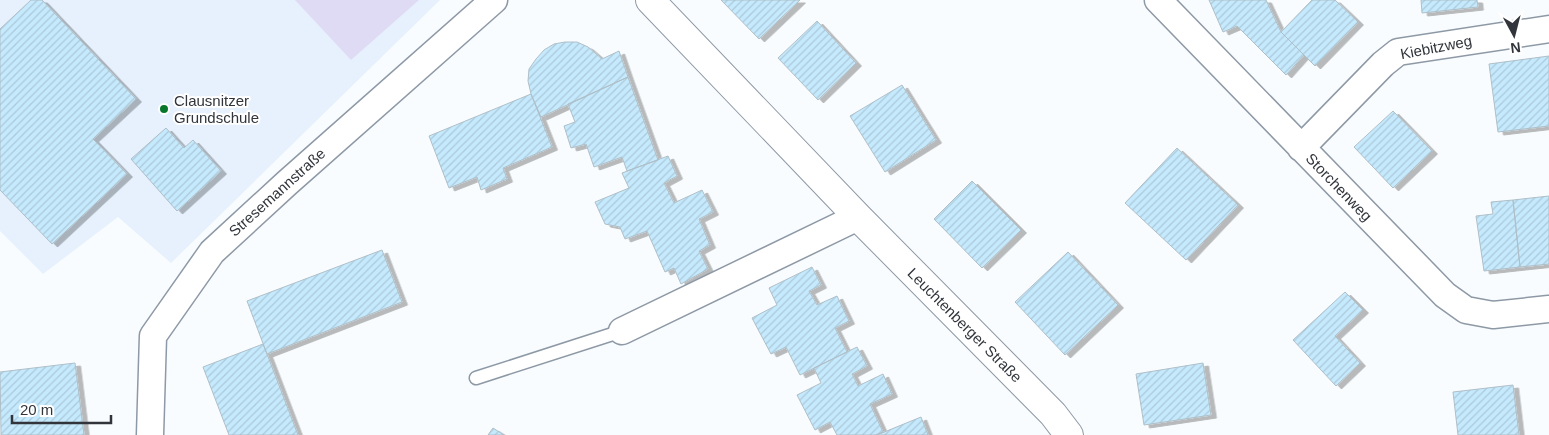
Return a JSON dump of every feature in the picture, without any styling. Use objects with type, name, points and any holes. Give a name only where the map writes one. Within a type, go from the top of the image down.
[{"type":"street","name":"Stresemannstraße","points":[[150,435],[153,336],[212,252],[294,176],[494,0]]},
{"type":"street","name":"Leuchtenberger Straße","points":[[650,0],[858,217],[1052,414],[1069,435]]},
{"type":"street","name":"Storchenweg","points":[[1158,0],[1445,295],[1466,310],[1492,315],[1549,309]]},
{"type":"street","name":"Kiebitzweg","points":[[1301,148],[1383,64],[1398,52],[1549,29]]},
{"type":"street","points":[[622,331],[858,217]]},
{"type":"lane","points":[[476,378],[622,331]]},
{"type":"shaded area","name":"Clausnitzer Grundschule","points":[[0,0],[440,0],[171,263],[118,217],[43,274],[0,231]]},
{"type":"shaded area","points":[[295,0],[419,0],[351,60]]},
{"type":"building","points":[[31,0],[42,0],[136,99],[93,139],[127,174],[52,244],[0,190],[0,29]]},
{"type":"building","points":[[721,0],[800,0],[759,39]]},
{"type":"building","points":[[1209,0],[1266,0],[1281,32],[1304,55],[1286,75],[1237,26],[1223,32]]},
{"type":"building","points":[[1312,0],[1335,0],[1358,22],[1315,66],[1281,32]]},
{"type":"building","points":[[1421,0],[1477,0],[1478,7],[1422,13]]},
{"type":"building","points":[[817,21],[856,63],[818,100],[778,58]]},
{"type":"building","points":[[577,42],[588,47],[602,59],[619,51],[628,77],[541,117],[531,94],[528,81],[529,69],[544,50],[554,44]]},
{"type":"building","points":[[1549,56],[1549,126],[1498,132],[1489,64]]},
{"type":"building","points":[[628,77],[658,160],[627,171],[622,157],[594,167],[586,144],[571,148],[564,126],[575,122],[568,104]]},
{"type":"building","points":[[902,85],[936,140],[885,172],[850,116]]},
{"type":"building","points":[[531,94],[552,147],[503,168],[507,179],[481,190],[477,177],[449,188],[429,136]]},
{"type":"building","points":[[1393,111],[1432,151],[1393,188],[1354,147]]},
{"type":"building","points":[[166,128],[184,148],[193,140],[221,171],[177,211],[131,159]]},
{"type":"building","points":[[1177,148],[1238,205],[1186,260],[1125,203]]},
{"type":"building","points":[[668,156],[677,176],[664,183],[674,203],[702,190],[713,212],[699,219],[710,245],[699,251],[708,269],[681,284],[674,268],[665,272],[647,231],[625,239],[620,227],[605,224],[595,202],[629,188],[622,173]]},
{"type":"building","points":[[972,181],[1021,230],[982,268],[934,219]]},
{"type":"building","points":[[1549,196],[1549,264],[1520,267],[1513,200]]},
{"type":"building","points":[[1513,200],[1520,267],[1484,271],[1476,216],[1493,214],[1491,202]]},
{"type":"building","points":[[382,250],[402,302],[267,354],[247,301]]},
{"type":"building","points":[[1068,252],[1118,305],[1065,355],[1015,302]]},
{"type":"building","points":[[812,267],[821,285],[809,291],[817,305],[837,296],[849,321],[835,328],[847,352],[800,375],[786,347],[771,354],[752,318],[777,305],[769,288]]},
{"type":"building","points":[[1345,292],[1363,310],[1335,336],[1360,363],[1336,386],[1293,340]]},
{"type":"building","points":[[263,344],[298,435],[229,435],[203,367]]},
{"type":"building","points":[[857,347],[867,366],[852,374],[858,386],[883,374],[892,394],[870,404],[883,432],[875,435],[837,435],[830,422],[815,430],[797,395],[821,383],[814,368]]},
{"type":"building","points":[[75,363],[84,435],[1,435],[0,372]]},
{"type":"building","points":[[1203,363],[1211,415],[1144,425],[1136,374]]},
{"type":"building","points":[[1513,385],[1519,435],[1458,435],[1453,392]]},
{"type":"building","points":[[921,417],[928,435],[877,435]]},
{"type":"building","points":[[493,428],[504,435],[488,435]]},
{"type":"place","name":"Clausnitzer Grundschule","points":[[164,109]]}]
